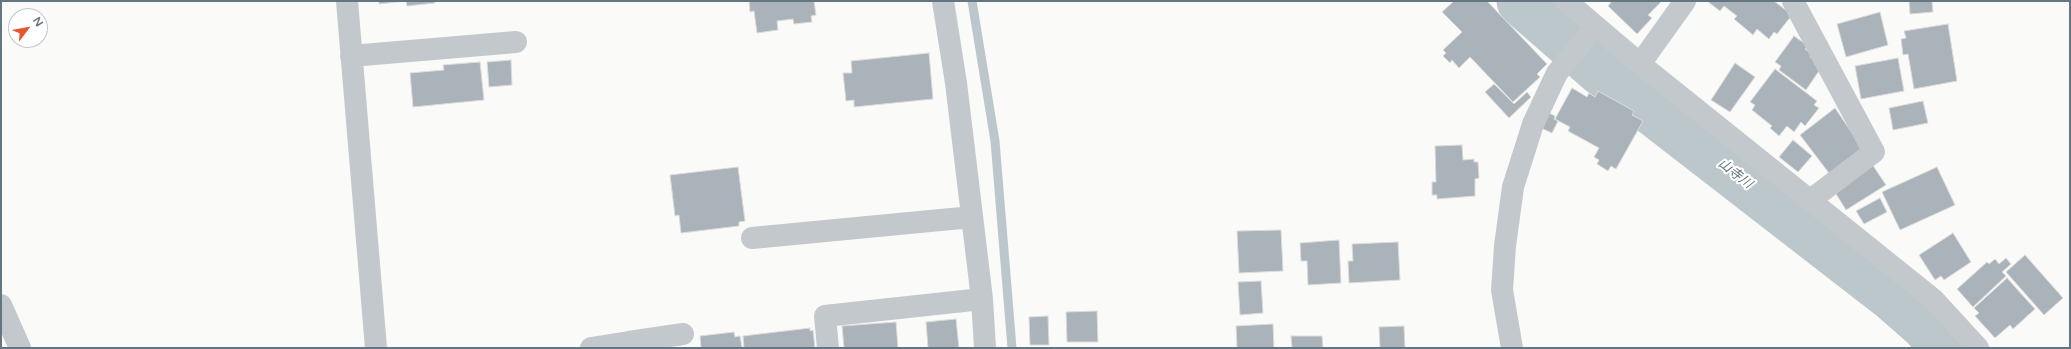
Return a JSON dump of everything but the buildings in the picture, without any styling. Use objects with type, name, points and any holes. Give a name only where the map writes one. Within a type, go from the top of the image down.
[{"type":"street","points":[[347,1],[376,348]]},
{"type":"street","points":[[943,1],[956,83],[982,299],[985,348]]},
{"type":"street","points":[[1566,1],[1640,64],[1933,299],[1978,348]]},
{"type":"street","points":[[1640,64],[1685,1]]},
{"type":"street","points":[[1793,1],[1874,152],[1809,200]]},
{"type":"street","points":[[1512,348],[1502,290],[1505,246],[1513,187],[1533,124],[1557,72],[1595,27]]},
{"type":"street","points":[[352,56],[516,42]]},
{"type":"street","points":[[752,238],[972,217]]},
{"type":"street","points":[[828,348],[826,316],[982,299]]},
{"type":"street","points":[[1,305],[20,348]]},
{"type":"street","points":[[591,348],[630,345],[684,334]]},
{"type":"waterway","points":[[972,1],[995,141],[1012,348]]},
{"type":"waterway","name":"山寺川","points":[[1522,1],[1600,69],[1893,296],[1925,324],[1946,348]]}]
